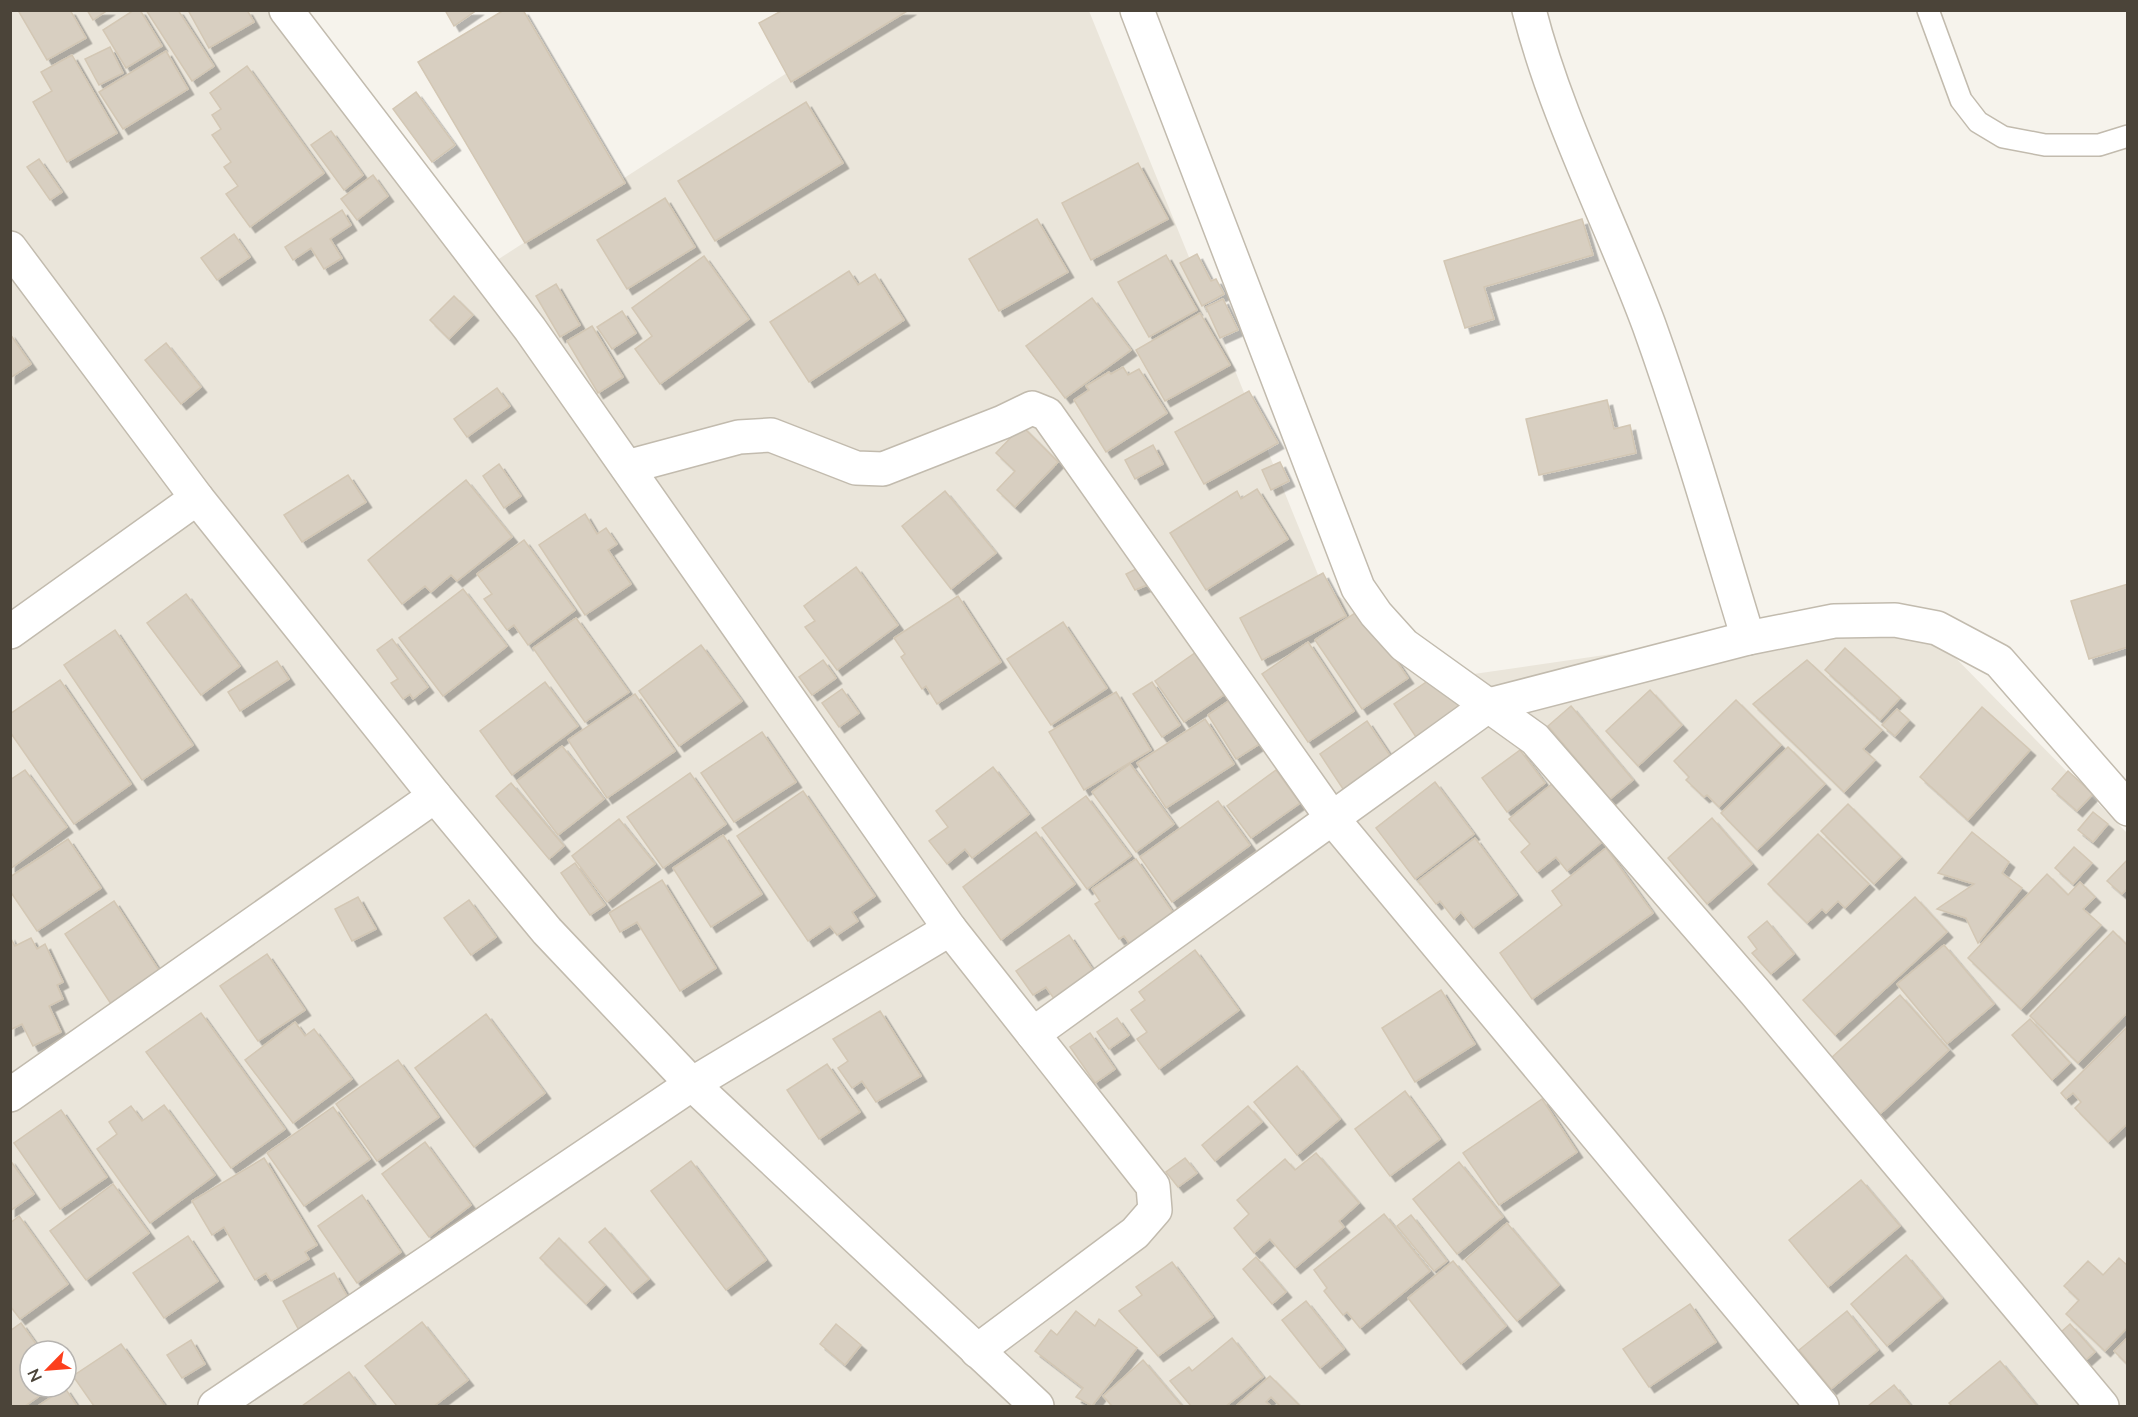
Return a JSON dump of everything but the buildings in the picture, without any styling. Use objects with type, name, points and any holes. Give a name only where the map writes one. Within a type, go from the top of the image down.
[{"type":"street","points":[[286,10],[530,329],[950,929],[1154,1186],[1155,1210],[1135,1233],[977,1351]]},
{"type":"street","points":[[1137,10],[1358,588],[1376,614],[1404,645],[1535,739],[1763,1001],[2102,1407]]},
{"type":"street","points":[[1528,10],[1538,46],[1648,324],[1694,459],[1748,638]]},
{"type":"street","points":[[10,248],[197,498],[435,796],[548,931],[692,1084],[1036,1407]]},
{"type":"street","points":[[627,467],[739,437],[771,435],[856,468],[883,469],[1003,422],[1032,408],[1047,414],[1332,818],[1822,1407]]},
{"type":"street","points":[[10,632],[197,498]]},
{"type":"street","points":[[1033,1034],[1489,705],[1748,638],[1834,621],[1895,620],[1937,628],[1999,661],[2127,809]]},
{"type":"street","points":[[10,1095],[435,796]]},
{"type":"street","points":[[214,1407],[692,1084],[950,929]]},
{"type":"lane","points":[[1928,10],[1961,100],[1978,122],[2003,138],[2045,145],[2099,145],[2127,136]]},
{"type":"shaded area","points":[[10,11],[283,11],[477,273],[883,11],[1089,11],[1323,587],[1467,675],[1708,640],[1839,618],[1942,644],[2127,833],[2127,1406],[11,1406]]}]
